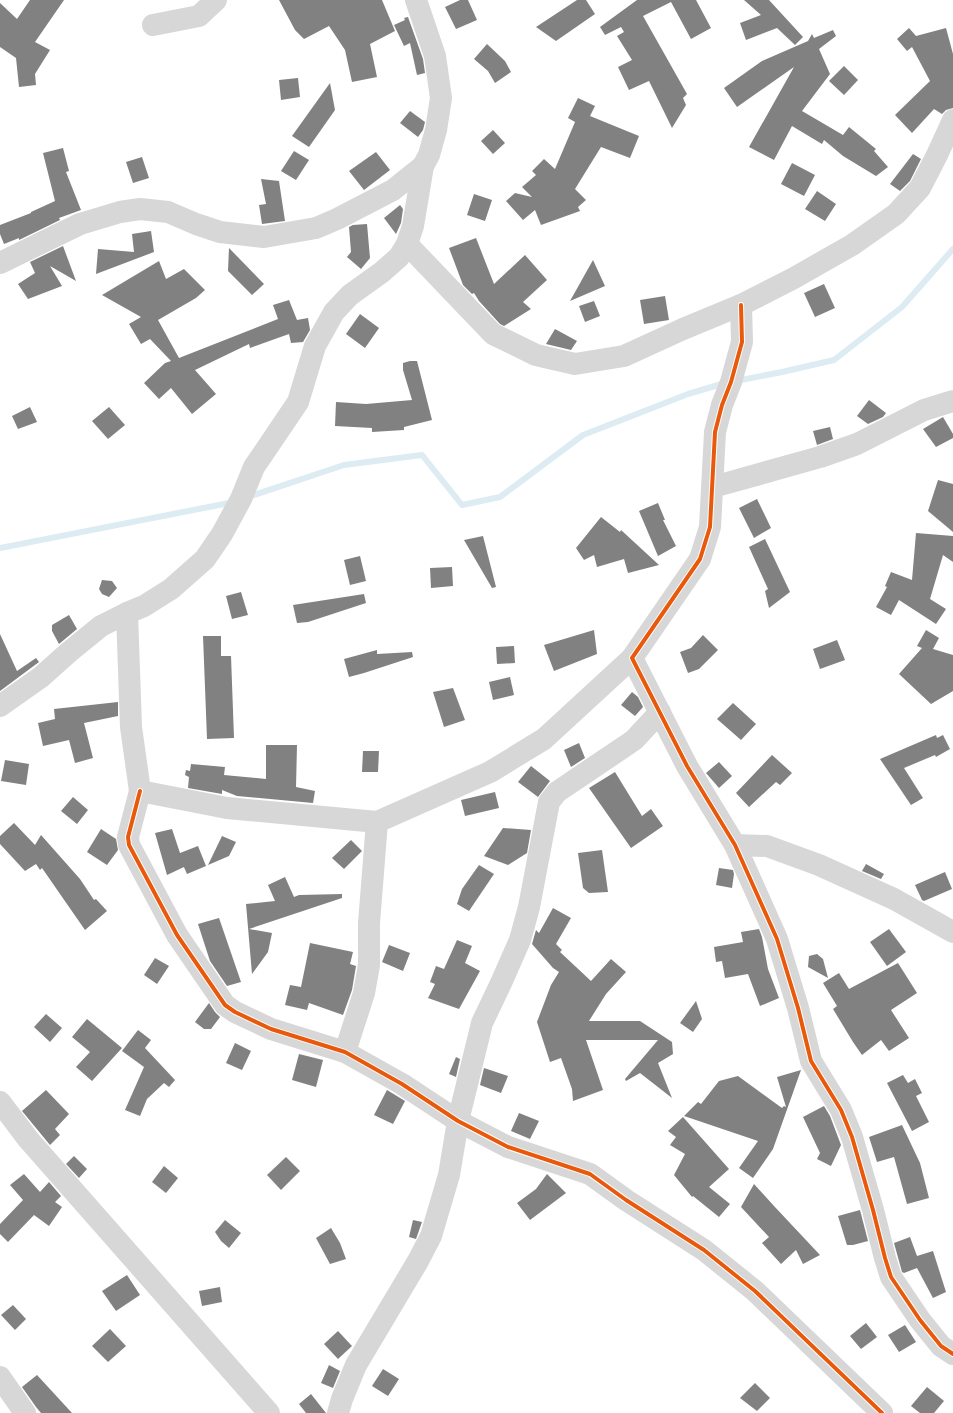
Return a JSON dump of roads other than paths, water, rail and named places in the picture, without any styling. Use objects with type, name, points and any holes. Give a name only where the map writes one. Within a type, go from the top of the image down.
[{"type":"street","points":[[153,25],[199,16],[216,0]]},
{"type":"street","points":[[0,706],[42,677],[69,652],[101,626],[127,612],[144,606],[171,589],[205,560],[222,534],[241,499],[254,467],[298,402],[316,346],[334,312],[350,295],[382,272],[399,257],[407,244],[413,226],[423,166],[429,155],[436,130],[441,98],[435,56],[416,0]]},
{"type":"street","points":[[407,244],[494,334],[536,355],[575,364],[624,356],[741,305],[794,278],[852,245],[896,214],[920,188],[953,120]]},
{"type":"street","points":[[0,263],[80,224],[114,214],[140,209],[168,212],[220,232],[264,237],[316,228],[337,219],[393,190],[423,166]]},
{"type":"street","points":[[140,790],[227,808],[377,822],[490,772],[544,739],[632,658],[700,559],[710,527],[715,432],[742,342],[741,305]]},
{"type":"street","points":[[713,487],[820,457],[857,444],[924,410],[953,400]]},
{"type":"street","points":[[127,612],[131,727],[140,790],[128,837],[129,845],[177,935],[225,1005],[234,1012],[271,1029],[345,1052],[402,1084],[458,1121],[508,1147],[590,1174],[626,1200],[704,1250],[755,1292],[882,1413]]},
{"type":"street","points":[[632,658],[687,766],[735,845],[777,939],[798,1008],[811,1061],[841,1110],[852,1137],[873,1210],[884,1258],[891,1277],[920,1320],[941,1346],[953,1354]]},
{"type":"street","points":[[338,1413],[356,1365],[418,1261],[431,1236],[449,1175],[458,1121],[482,1023],[520,940],[529,907],[549,802],[557,792],[634,740],[660,712]]},
{"type":"street","points":[[345,1052],[364,993],[369,964],[369,923],[377,822]]},
{"type":"street","points":[[735,845],[768,846],[819,865],[894,899],[953,932]]},
{"type":"street","points":[[0,1102],[34,1145],[269,1413]]},
{"type":"street","points":[[0,1377],[25,1413]]},
{"type":"waterway","points":[[736,381],[834,360],[902,307],[953,249]]},
{"type":"waterway","points":[[248,497],[344,465],[422,455],[462,505],[500,497],[583,435],[688,394],[725,383]]},
{"type":"waterway","points":[[0,548],[234,501]]}]
